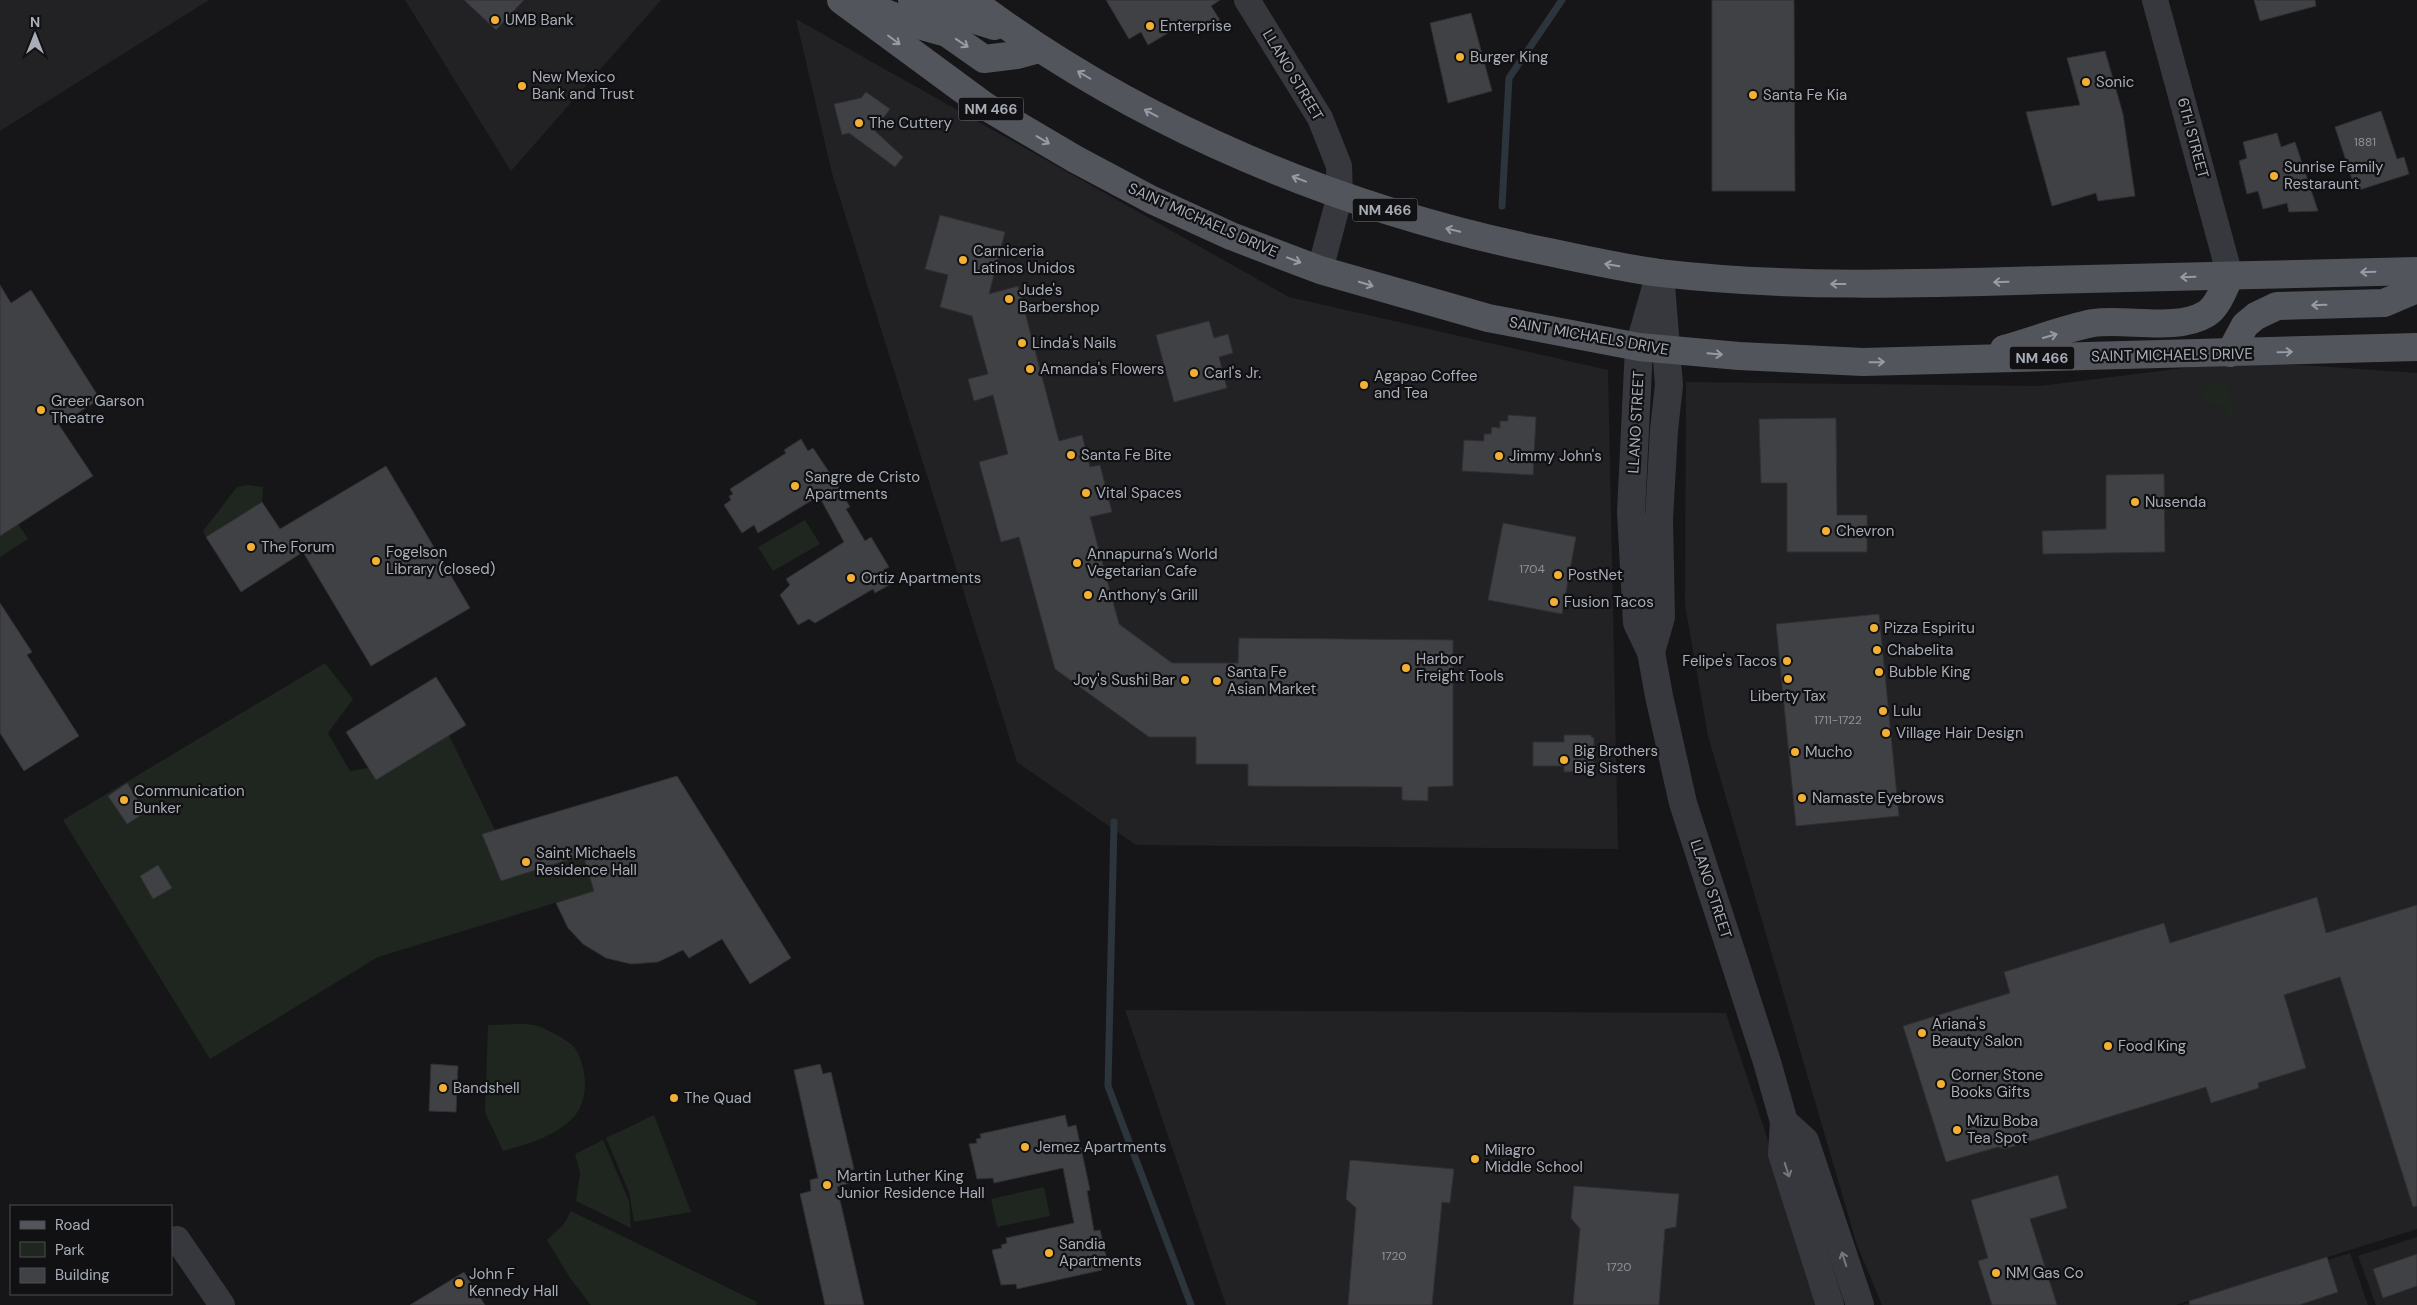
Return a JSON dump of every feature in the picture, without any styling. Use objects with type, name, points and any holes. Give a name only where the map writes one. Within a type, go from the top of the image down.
[{"type":"main road","name":"SAINT MICHAELS DRIVE","points":[[841,0],[985,106],[1075,159],[1152,200],[1232,236],[1320,270],[1488,318],[1640,347],[1738,356],[1863,362],[2230,354],[2417,347]]},
{"type":"main road","points":[[852,0],[911,23],[947,33],[984,59],[1002,58],[1039,49]]},
{"type":"main road","points":[[912,0],[1012,31]]},
{"type":"main road","name":"NM 466","points":[[971,0],[1039,49],[1126,100],[1199,138],[1340,195],[1434,226],[1521,247],[1660,273],[1826,284],[1924,284],[2417,271]]},
{"type":"main road","points":[[1970,360],[2093,323],[2177,322],[2195,319],[2207,314],[2215,306],[2230,276]]},
{"type":"main road","points":[[2230,354],[2245,325],[2277,306],[2384,303],[2417,289]]},
{"type":"street","name":"LLANO STREET","points":[[1247,0],[1320,118],[1339,166],[1340,195],[1320,270]]},
{"type":"street","name":"6TH STREET","points":[[2155,0],[2230,276]]},
{"type":"street","name":"LLANO STREET","points":[[1660,273],[1640,347],[1631,512],[1637,623],[1651,652],[1683,803],[1767,1062],[1784,1122],[1782,1154],[1830,1305]]},
{"type":"street","name":"LLANO STREET","points":[[1651,652],[1661,617],[1659,518],[1664,430],[1669,385],[1660,273]]},
{"type":"street","points":[[1784,1122],[1805,1141],[1860,1305]]},
{"type":"street","points":[[177,1239],[222,1305]]},
{"type":"shaded area","points":[[0,0],[209,0],[0,131]]},
{"type":"shaded area","name":"New Mexico Bank and Trust","points":[[405,0],[661,0],[511,171]]},
{"type":"shaded area","points":[[796,19],[1289,297],[1608,370],[1618,849],[1136,845],[1017,762],[832,173]]},
{"type":"shaded area","points":[[2208,365],[2303,365],[2417,373],[2417,1229],[2176,1305],[1882,1305],[1857,1245],[1708,736],[1685,605],[1686,382],[2040,386]]},
{"type":"shaded area","name":"Milagro Middle School","points":[[1125,1010],[1726,1013],[1822,1305],[1226,1305]]},
{"type":"shaded area","points":[[2417,1237],[2417,1305],[2376,1305],[2358,1256]]},
{"type":"shaded area","points":[[2350,1253],[2368,1305],[2182,1305]]},
{"type":"green space","points":[[2208,384],[2226,384],[2236,417],[2231,420],[2221,404],[2203,404],[2203,391]]},
{"type":"green space","points":[[248,485],[263,487],[262,502],[206,537],[203,531],[237,487]]},
{"type":"green space","points":[[805,520],[820,544],[773,571],[758,547]]},
{"type":"green space","points":[[18,524],[28,539],[0,557],[0,536]]},
{"type":"green space","points":[[325,663],[353,699],[328,733],[350,771],[368,768],[376,780],[449,735],[495,830],[482,834],[501,881],[617,844],[594,891],[378,957],[210,1059],[63,820]]},
{"type":"green space","points":[[488,1025],[533,1025],[552,1032],[574,1047],[579,1055],[584,1074],[585,1084],[582,1103],[572,1119],[557,1131],[531,1143],[503,1151],[485,1112]]},
{"type":"green space","points":[[654,1115],[691,1212],[634,1222],[629,1192],[606,1138]]},
{"type":"green space","points":[[603,1140],[629,1201],[631,1228],[576,1201],[580,1173],[575,1154]]},
{"type":"green space","points":[[1044,1187],[1050,1216],[997,1227],[991,1199]]},
{"type":"green space","points":[[571,1211],[757,1302],[756,1305],[591,1305],[570,1278],[547,1240],[564,1224]]},
{"type":"building","name":"UMB Bank","points":[[464,0],[524,0],[496,30]]},
{"type":"building","name":"Enterprise","points":[[1106,0],[1220,0],[1211,6],[1220,20],[1196,34],[1188,21],[1148,45],[1141,32],[1129,39]]},
{"type":"building","name":"Santa Fe Kia","points":[[1712,0],[1794,0],[1795,191],[1712,191]]},
{"type":"building","points":[[2254,0],[2315,0],[2316,6],[2260,21]]},
{"type":"building","name":"Burger King","points":[[1471,13],[1492,91],[1448,103],[1430,23]]},
{"type":"building","points":[[2105,51],[2123,114],[2135,196],[2098,201],[2096,193],[2052,206],[2026,112],[2080,105],[2067,58]]},
{"type":"building","name":"The Cuttery","points":[[866,92],[890,109],[874,130],[903,157],[895,167],[849,133],[842,135],[834,104],[861,98]]},
{"type":"building","points":[[2381,111],[2397,159],[2404,157],[2409,174],[2356,191],[2335,127]]},
{"type":"building","name":"Sunrise Family Restaraunt","points":[[2277,133],[2281,147],[2295,142],[2318,211],[2289,212],[2287,203],[2263,209],[2258,191],[2247,194],[2239,161],[2247,158],[2243,142]]},
{"type":"building","points":[[940,215],[1005,232],[989,294],[1018,286],[1059,441],[1082,435],[1090,467],[1100,465],[1112,512],[1090,517],[1119,624],[1172,663],[1238,663],[1239,638],[1453,640],[1453,786],[1428,787],[1428,801],[1402,800],[1402,787],[1248,786],[1248,764],[1196,764],[1196,737],[1149,737],[1055,669],[1019,537],[1001,542],[979,462],[1008,454],[993,395],[974,401],[968,379],[988,374],[972,316],[940,307],[948,275],[925,269]]},
{"type":"building","name":"Greer Garson Theatre","points":[[0,285],[11,303],[31,290],[100,399],[59,425],[93,476],[0,536]]},
{"type":"building","name":"Carl's Jr.","points":[[1209,321],[1214,338],[1228,334],[1233,353],[1219,357],[1227,388],[1174,402],[1156,335]]},
{"type":"building","name":"Jimmy John's","points":[[1508,415],[1536,417],[1533,475],[1462,471],[1464,440],[1484,441],[1484,434],[1491,434],[1492,427],[1500,428],[1500,421],[1508,421]]},
{"type":"building","points":[[1836,418],[1837,515],[1867,515],[1867,552],[1787,552],[1787,483],[1761,483],[1759,419]]},
{"type":"building","points":[[801,439],[808,451],[813,448],[833,478],[850,507],[846,509],[865,541],[871,537],[889,567],[883,570],[891,584],[875,593],[873,589],[815,623],[809,619],[798,625],[780,595],[790,585],[786,579],[844,542],[819,496],[758,533],[754,525],[742,533],[724,505],[731,500],[729,496],[733,494],[730,489],[786,453],[784,450]]},
{"type":"building","name":"Fogelson Library (closed)","points":[[386,466],[470,608],[371,666],[303,552],[241,592],[206,537],[262,502],[280,529]]},
{"type":"building","name":"Nusenda","points":[[2164,474],[2165,552],[2043,554],[2042,531],[2106,529],[2106,475]]},
{"type":"building","points":[[1503,523],[1576,537],[1562,614],[1488,600]]},
{"type":"building","points":[[0,603],[32,652],[27,655],[79,736],[24,771],[0,733]]},
{"type":"building","points":[[1879,614],[1899,816],[1796,826],[1776,624]]},
{"type":"building","points":[[436,677],[466,725],[376,780],[346,732]]},
{"type":"building","name":"Big Brothers Big Sisters","points":[[1564,735],[1591,735],[1594,738],[1594,771],[1564,772],[1564,766],[1533,766],[1533,742],[1564,742]]},
{"type":"building","points":[[677,776],[791,958],[750,984],[722,939],[689,958],[683,950],[658,962],[631,964],[606,958],[583,944],[568,928],[556,903],[594,891],[583,855],[501,881],[482,834]]},
{"type":"building","name":"Communication Bunker","points":[[127,783],[146,812],[127,824],[108,796]]},
{"type":"building","points":[[158,865],[172,888],[153,899],[140,876]]},
{"type":"building","points":[[2317,897],[2326,933],[2417,905],[2417,1206],[2413,1207],[2340,977],[2284,995],[2306,1068],[2258,1083],[2259,1088],[2211,1103],[2206,1087],[2005,1149],[1998,1147],[1946,1162],[1903,1026],[2010,993],[2004,972],[2164,923],[2170,943]]},
{"type":"building","name":"Bandshell","points":[[431,1064],[458,1066],[456,1112],[429,1111]]},
{"type":"building","name":"Martin Luther King Junior Residence Hall","points":[[820,1064],[823,1074],[831,1072],[854,1169],[845,1172],[849,1183],[837,1187],[864,1305],[825,1305],[800,1194],[811,1191],[810,1180],[818,1178],[794,1070]]},
{"type":"building","points":[[1065,1115],[1068,1127],[1076,1125],[1090,1190],[1087,1191],[1094,1231],[1100,1230],[1106,1256],[1099,1257],[1102,1270],[1017,1289],[1016,1284],[1001,1285],[992,1250],[1002,1248],[1001,1245],[1007,1243],[1006,1238],[1074,1223],[1063,1168],[994,1183],[993,1178],[977,1179],[969,1144],[977,1143],[976,1139],[981,1138],[980,1134]]},
{"type":"building","points":[[1350,1160],[1454,1169],[1450,1203],[1442,1202],[1432,1305],[1348,1305],[1356,1208],[1346,1199]]},
{"type":"building","points":[[2058,1175],[2067,1208],[2030,1219],[2057,1305],[1992,1305],[1978,1261],[1988,1258],[1971,1200]]},
{"type":"building","points":[[1574,1186],[1679,1194],[1676,1227],[1665,1229],[1659,1305],[1573,1305],[1580,1229],[1571,1218]]},
{"type":"building","points":[[2417,1254],[2417,1286],[2383,1298],[2373,1269]]},
{"type":"building","points":[[2327,1257],[2338,1292],[2299,1305],[2190,1305],[2189,1301]]},
{"type":"building","name":"John F Kennedy Hall","points":[[464,1272],[485,1305],[410,1305]]},
{"type":"waterway","points":[[1502,206],[1509,78],[1562,0]]},
{"type":"waterway","points":[[1114,822],[1108,1086],[1191,1305]]},
{"type":"place","name":"UMB Bank","points":[[495,20]]},
{"type":"place","name":"Enterprise","points":[[1150,26]]},
{"type":"place","name":"Burger King","points":[[1460,57]]},
{"type":"place","name":"Sonic","points":[[2086,82]]},
{"type":"place","name":"New Mexico Bank and Trust","points":[[522,86]]},
{"type":"place","name":"Santa Fe Kia","points":[[1753,95]]},
{"type":"place","name":"The Cuttery","points":[[859,123]]},
{"type":"place","name":"Sunrise Family Restaraunt","points":[[2274,176]]},
{"type":"place","name":"Carniceria Latinos Unidos","points":[[963,260]]},
{"type":"place","name":"Jude's Barbershop","points":[[1009,299]]},
{"type":"place","name":"Linda's Nails","points":[[1022,343]]},
{"type":"place","name":"Amanda's Flowers","points":[[1030,369]]},
{"type":"place","name":"Carl's Jr.","points":[[1194,373]]},
{"type":"place","name":"Agapao Coffee and Tea","points":[[1364,385]]},
{"type":"place","name":"Greer Garson Theatre","points":[[41,410]]},
{"type":"place","name":"Santa Fe Bite","points":[[1071,455]]},
{"type":"place","name":"Jimmy John's","points":[[1499,456]]},
{"type":"place","name":"Sangre de Cristo Apartments","points":[[795,486]]},
{"type":"place","name":"Vital Spaces","points":[[1086,493]]},
{"type":"place","name":"Nusenda","points":[[2135,502]]},
{"type":"place","name":"Chevron","points":[[1826,531]]},
{"type":"place","name":"The Forum","points":[[251,547]]},
{"type":"place","name":"Fogelson Library (closed)","points":[[376,561]]},
{"type":"place","name":"Annapurna’s World Vegetarian Cafe","points":[[1077,563]]},
{"type":"place","name":"PostNet","points":[[1558,575]]},
{"type":"place","name":"Ortiz Apartments","points":[[851,578]]},
{"type":"place","name":"Anthony’s Grill","points":[[1088,595]]},
{"type":"place","name":"Fusion Tacos","points":[[1554,602]]},
{"type":"place","name":"Pizza Espiritu","points":[[1874,628]]},
{"type":"place","name":"Chabelita","points":[[1877,650]]},
{"type":"place","name":"Felipe's Tacos","points":[[1787,661]]},
{"type":"place","name":"Harbor Freight Tools","points":[[1406,668]]},
{"type":"place","name":"Bubble King","points":[[1879,672]]},
{"type":"place","name":"Liberty Tax","points":[[1788,679]]},
{"type":"place","name":"Joy's Sushi Bar","points":[[1185,680]]},
{"type":"place","name":"Santa Fe Asian Market","points":[[1217,681]]},
{"type":"place","name":"Lulu","points":[[1883,711]]},
{"type":"place","name":"Village Hair Design","points":[[1886,733]]},
{"type":"place","name":"Mucho","points":[[1795,752]]},
{"type":"place","name":"Big Brothers Big Sisters","points":[[1564,760]]},
{"type":"place","name":"Namaste Eyebrows","points":[[1802,798]]},
{"type":"place","name":"Communication Bunker","points":[[124,800]]},
{"type":"place","name":"Saint Michaels Residence Hall","points":[[526,862]]},
{"type":"place","name":"Ariana's Beauty Salon","points":[[1922,1033]]},
{"type":"place","name":"Food King","points":[[2108,1046]]},
{"type":"place","name":"Corner Stone Books Gifts","points":[[1941,1084]]},
{"type":"place","name":"Bandshell","points":[[443,1088]]},
{"type":"place","name":"The Quad","points":[[674,1098]]},
{"type":"place","name":"Mizu Boba Tea Spot","points":[[1957,1130]]},
{"type":"place","name":"Jemez Apartments","points":[[1025,1147]]},
{"type":"place","name":"Milagro Middle School","points":[[1475,1159]]},
{"type":"place","name":"Martin Luther King Junior Residence Hall","points":[[827,1185]]},
{"type":"place","name":"Sandia Apartments","points":[[1049,1253]]},
{"type":"place","name":"NM Gas Co","points":[[1996,1273]]},
{"type":"place","name":"John F Kennedy Hall","points":[[459,1283]]}]
